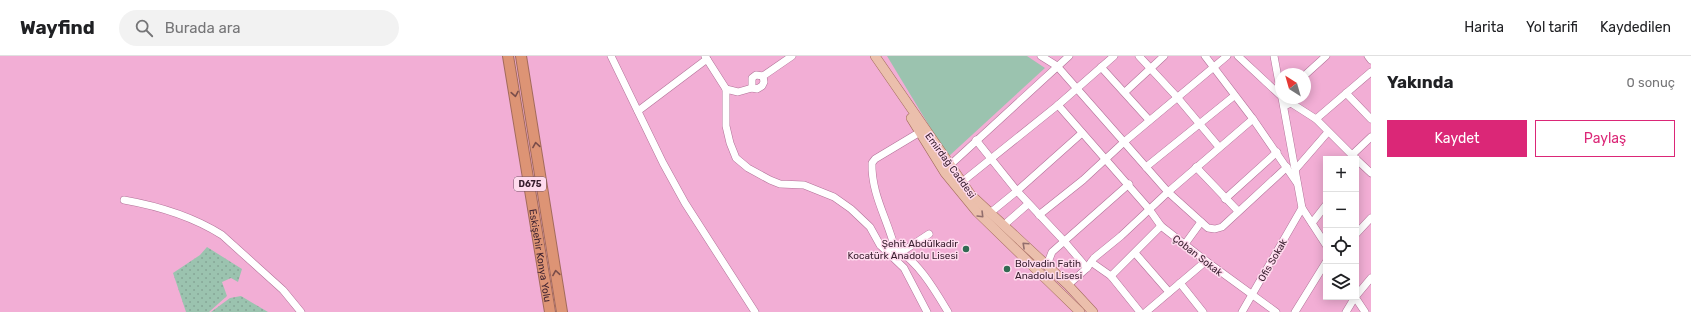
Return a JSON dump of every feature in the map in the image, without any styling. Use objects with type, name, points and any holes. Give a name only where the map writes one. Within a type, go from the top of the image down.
[{"type":"highway","name":"Eskişehir Konya Yolu","points":[[508,56],[550,312]]},
{"type":"highway","name":"D675","points":[[522,56],[562,312]]},
{"type":"main road","name":"Emirdağ Caddesi","points":[[874,56],[945,173],[977,212],[1080,312]]},
{"type":"main road","name":"Emirdağ Caddesi","points":[[874,56],[971,195],[1068,285],[1093,312]]},
{"type":"street","points":[[611,56],[685,203],[755,312]]},
{"type":"street","points":[[752,88],[752,78],[756,75],[763,76],[792,56]]},
{"type":"street","points":[[1041,56],[1057,66],[1168,192],[1208,228],[1222,227],[1287,167]]},
{"type":"street","points":[[945,173],[950,164],[1069,56]]},
{"type":"street","points":[[962,182],[1058,105],[1114,56]]},
{"type":"street","points":[[1139,56],[1177,97],[1219,147]]},
{"type":"street","points":[[1125,92],[1164,56]]},
{"type":"street","points":[[1205,56],[1277,152],[1297,183]]},
{"type":"street","points":[[1038,215],[1107,158],[1213,66],[1227,56]]},
{"type":"street","points":[[1238,56],[1275,90]]},
{"type":"street","points":[[1311,70],[1326,56]]},
{"type":"street","points":[[1368,56],[1371,60]]},
{"type":"street","points":[[1276,57],[1277,68]]},
{"type":"street","points":[[638,111],[706,58],[726,89],[726,126],[730,143],[736,158],[748,168],[770,180],[780,184],[804,185],[834,197],[852,209],[870,227],[880,245],[904,268],[927,312]]},
{"type":"street","points":[[1101,67],[1149,120]]},
{"type":"street","points":[[1316,119],[1371,72]]},
{"type":"street","points":[[726,89],[738,92],[752,88],[757,89],[762,86],[764,82],[763,76]]},
{"type":"street","points":[[1346,93],[1371,119]]},
{"type":"street","points":[[1146,167],[1234,96]]},
{"type":"street","points":[[1323,240],[1302,208],[1284,106],[1291,104],[1316,119],[1351,156]]},
{"type":"street","name":"Çoban Sokak","points":[[1058,105],[1082,133],[1107,158],[1150,208],[1161,226],[1252,296],[1276,312]]},
{"type":"street","points":[[1068,285],[1196,166],[1253,119]]},
{"type":"street","points":[[898,251],[891,230],[880,208],[872,174],[872,163],[920,132]]},
{"type":"street","points":[[1295,170],[1328,132]]},
{"type":"street","points":[[990,213],[1082,133]]},
{"type":"street","points":[[976,140],[1038,215],[1089,265],[1111,276],[1140,312]]},
{"type":"street","points":[[1359,157],[1369,142]]},
{"type":"street","points":[[1225,199],[1277,152]]},
{"type":"street","points":[[1359,163],[1371,173]]},
{"type":"street","points":[[1196,166],[1225,199],[1238,211]]},
{"type":"street","points":[[1047,265],[1052,252],[1089,221],[1129,184]]},
{"type":"street","points":[[124,200],[149,204],[170,210],[216,231],[283,290],[301,312]]},
{"type":"street","points":[[1004,225],[1028,204]]},
{"type":"street","name":"Ofis Sokak","points":[[1242,312],[1302,208]]},
{"type":"street","points":[[1312,223],[1323,209]]},
{"type":"street","points":[[1359,231],[1371,218]]},
{"type":"street","points":[[1186,244],[1201,222]]},
{"type":"street","points":[[1111,276],[1161,226]]},
{"type":"street","points":[[898,251],[929,234]]},
{"type":"street","points":[[880,245],[898,251],[922,273],[948,312]]},
{"type":"street","points":[[1135,253],[1169,292]]},
{"type":"street","points":[[1146,312],[1206,261]]},
{"type":"street","points":[[1295,312],[1325,264]]},
{"type":"street","points":[[1359,292],[1371,278]]},
{"type":"street","points":[[1180,283],[1203,312]]},
{"type":"street","points":[[1346,312],[1353,300]]},
{"type":"street","points":[[1357,300],[1365,312]]},
{"type":"green space","points":[[887,56],[1027,56],[1045,68],[948,157]]},
{"type":"green space","points":[[207,247],[242,269],[238,282],[231,278],[222,282],[227,296],[209,312],[186,312],[173,273],[200,255]]},
{"type":"green space","points":[[241,296],[268,312],[211,312],[230,298]]},
{"type":"place","name":"Şehit Abdülkadir Kocatürk Anadolu Lisesi","points":[[966,249]]},
{"type":"place","name":"Bolvadin Fatih Anadolu Lisesi","points":[[1007,269]]}]
